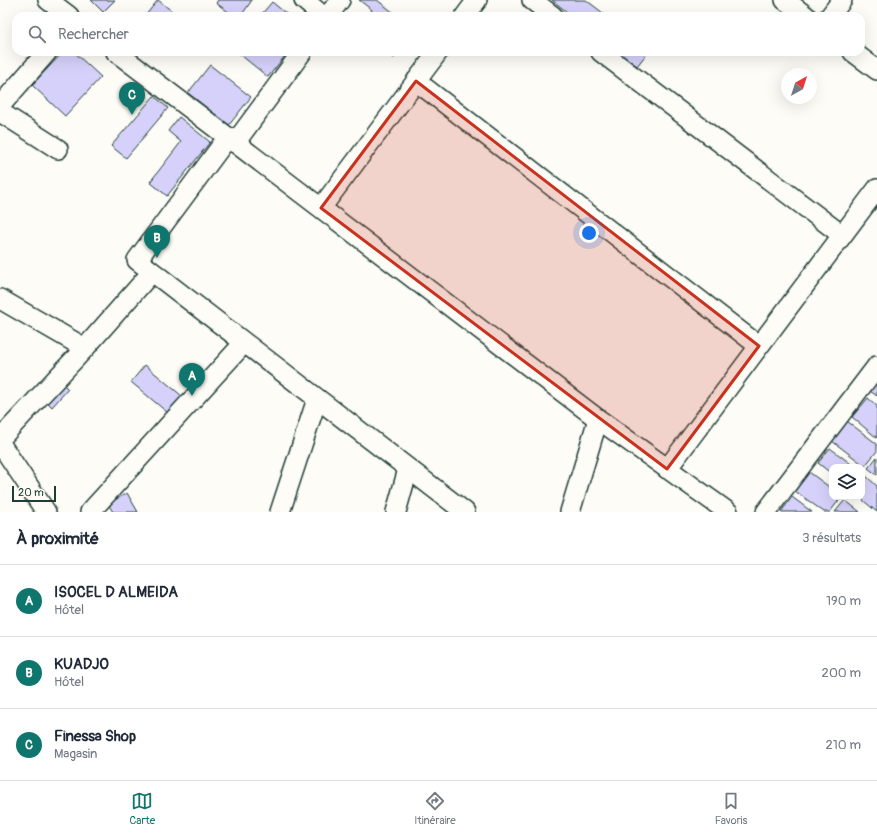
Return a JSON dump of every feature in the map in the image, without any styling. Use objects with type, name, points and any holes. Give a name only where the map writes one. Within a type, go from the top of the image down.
[{"type":"street","points":[[48,0],[64,12]]},
{"type":"street","points":[[304,0],[318,12]]},
{"type":"street","points":[[331,12],[340,0]]},
{"type":"street","points":[[468,12],[477,0]]},
{"type":"street","points":[[532,0],[548,12]]},
{"type":"street","points":[[785,0],[801,12]]},
{"type":"street","points":[[833,12],[842,0]]},
{"type":"street","points":[[0,106],[44,56]]},
{"type":"street","points":[[121,56],[598,419],[728,512]]},
{"type":"street","points":[[299,56],[136,260],[465,512]]},
{"type":"street","points":[[322,208],[435,56]]},
{"type":"street","points":[[606,56],[842,235]]},
{"type":"street","points":[[858,56],[877,70]]},
{"type":"street","points":[[416,81],[759,346]]},
{"type":"street","points":[[0,112],[58,149]]},
{"type":"street","points":[[667,469],[877,188]]},
{"type":"street","points":[[0,439],[85,348],[152,272]]},
{"type":"street","points":[[0,299],[85,348]]},
{"type":"street","points":[[90,512],[244,343]]},
{"type":"street","points":[[766,512],[877,366]]},
{"type":"street","points":[[280,512],[317,399]]},
{"type":"street","points":[[570,512],[598,419]]},
{"type":"street","points":[[0,443],[46,512]]},
{"type":"street","points":[[396,512],[408,469]]},
{"type":"highlighted area","points":[[416,81],[759,346],[667,469],[321,208]]},
{"type":"building","points":[[91,0],[115,0],[103,12]]},
{"type":"building","points":[[158,0],[173,12],[148,12]]},
{"type":"building","points":[[218,0],[252,0],[244,12],[228,12],[216,3]]},
{"type":"building","points":[[359,0],[377,0],[393,12],[371,12],[372,10]]},
{"type":"building","points":[[552,0],[586,0],[602,12],[567,12]]},
{"type":"building","points":[[272,2],[284,12],[263,12]]},
{"type":"building","points":[[59,56],[78,56],[101,77],[65,116],[32,85]]},
{"type":"building","points":[[242,56],[285,56],[268,77]]},
{"type":"building","points":[[623,56],[645,56],[637,66]]},
{"type":"building","points":[[210,65],[251,97],[229,125],[188,93]]},
{"type":"building","points":[[154,96],[168,108],[126,158],[111,146]]},
{"type":"building","points":[[179,117],[210,142],[167,196],[150,182],[181,142],[168,131]]},
{"type":"building","points":[[145,365],[182,396],[168,413],[131,382]]},
{"type":"building","points":[[877,381],[877,396],[870,391]]},
{"type":"building","points":[[61,382],[68,389],[52,407],[45,400]]},
{"type":"building","points":[[868,398],[877,406],[877,438],[852,417]]},
{"type":"building","points":[[847,421],[877,444],[877,451],[865,466],[865,464],[862,464],[832,441]]},
{"type":"building","points":[[830,448],[851,464],[829,464],[829,472],[818,463]]},
{"type":"building","points":[[877,457],[877,475],[868,468]]},
{"type":"building","points":[[809,472],[829,487],[829,500],[839,500],[830,512],[824,512],[795,491]]},
{"type":"building","points":[[865,475],[877,486],[877,512],[863,500],[865,500]]},
{"type":"building","points":[[127,493],[138,512],[113,512],[108,504]]},
{"type":"building","points":[[792,497],[812,512],[781,512]]},
{"type":"building","points":[[845,500],[860,512],[835,512]]},
{"type":"place","name":"Finessa Shop","points":[[132,115]]},
{"type":"place","name":"KUADJO","points":[[157,258]]},
{"type":"place","name":"ISOCEL D ALMEIDA","points":[[192,396]]}]
